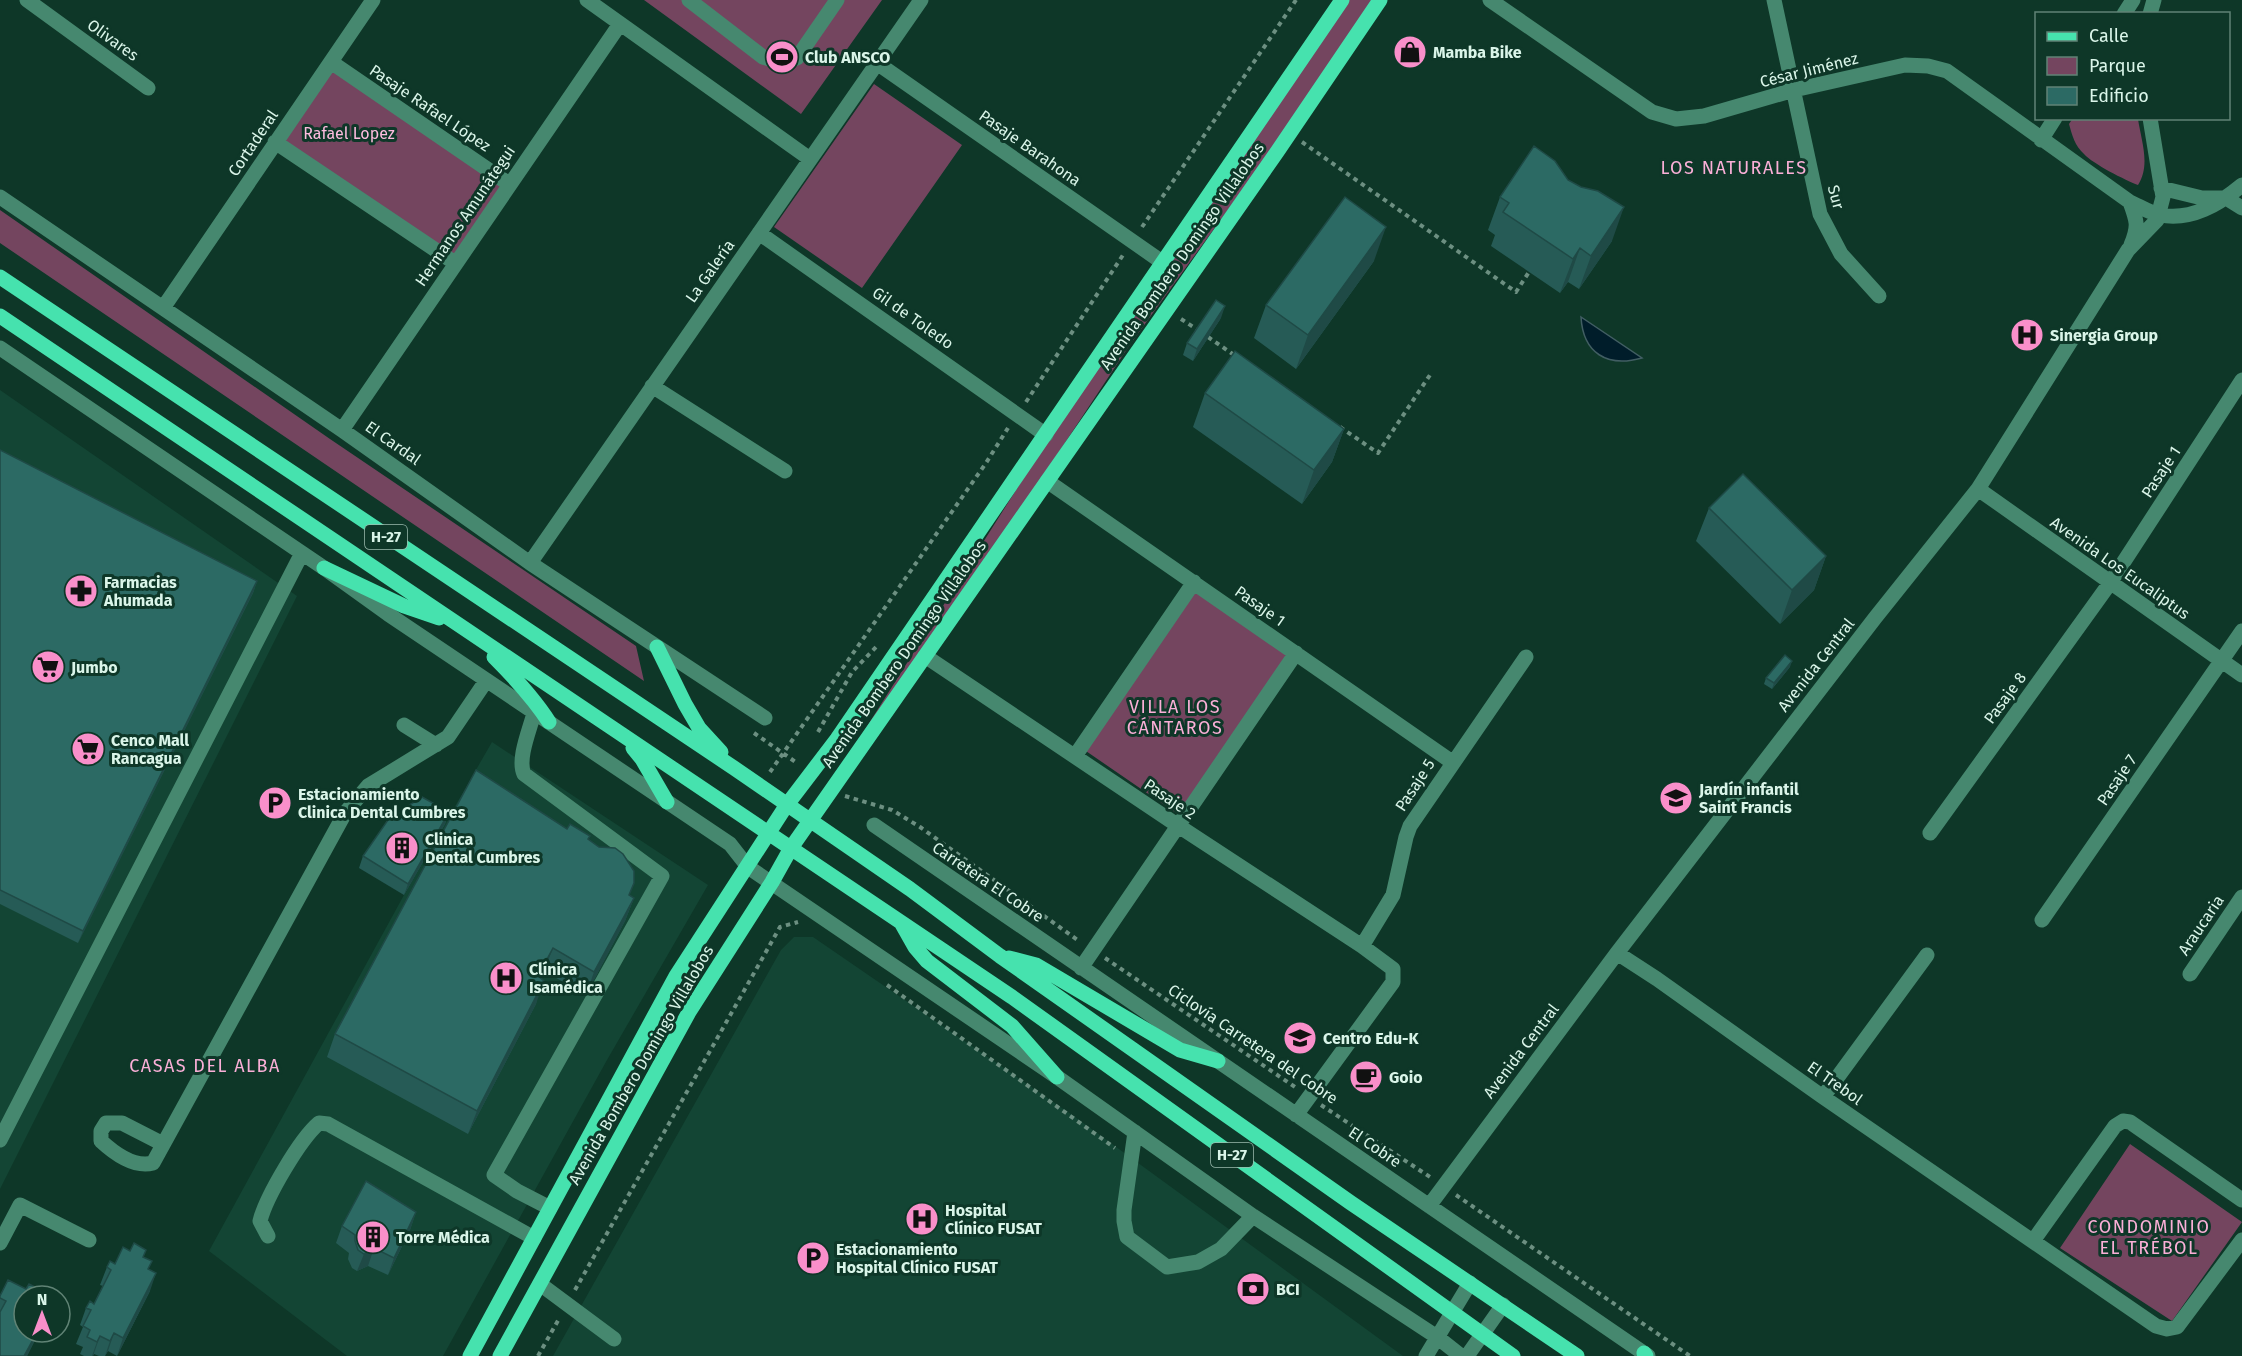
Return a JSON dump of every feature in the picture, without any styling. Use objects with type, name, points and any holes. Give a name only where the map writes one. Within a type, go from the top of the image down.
[{"type":"main road","name":"Avenida Bombero Domingo Villalobos","points":[[470,1356],[676,976],[786,806],[837,739],[1342,0]]},
{"type":"main road","name":"Avenida Bombero Domingo Villalobos","points":[[500,1356],[572,1221],[651,1084],[689,1012],[772,882],[791,848],[1277,152],[1380,0]]},
{"type":"main road","name":"H-27","points":[[0,277],[734,768],[786,806],[910,889],[1000,956],[1351,1203],[1576,1356]]},
{"type":"main road","name":"H-27","points":[[0,316],[1012,997],[1513,1356]]},
{"type":"main road","points":[[324,568],[404,606],[464,628],[520,682],[549,722]]},
{"type":"main road","points":[[657,647],[699,728],[734,768]]},
{"type":"main road","points":[[616,731],[642,759],[667,802]]},
{"type":"main road","points":[[901,922],[915,947],[927,961],[1012,1026],[1057,1077]]},
{"type":"main road","points":[[1000,956],[1036,965],[1180,1050],[1218,1061]]},
{"type":"main road","points":[[550,1208],[572,1221]]},
{"type":"street","name":"Olivares","points":[[27,0],[148,88]]},
{"type":"street","name":"Cortaderal","points":[[163,308],[373,0]]},
{"type":"street","points":[[587,0],[810,159]]},
{"type":"street","points":[[689,0],[763,57],[782,63],[797,58],[837,0]]},
{"type":"street","name":"La Galería","points":[[530,563],[921,0]]},
{"type":"street","name":"César Jiménez","points":[[1490,0],[1652,112],[1676,119],[1704,116],[1794,90],[1905,65],[1929,66],[1947,71],[2130,202],[2159,215]]},
{"type":"street","name":"Sur","points":[[1774,0],[1820,214],[1841,254],[1879,296]]},
{"type":"street","name":"Hermanos Amunátegui","points":[[342,429],[620,24]]},
{"type":"street","name":"Pasaje Rafael López","points":[[331,62],[509,184]]},
{"type":"street","name":"Pasaje Barahona","points":[[877,63],[1162,262]]},
{"type":"street","points":[[2041,140],[2054,120]]},
{"type":"street","points":[[2150,120],[2163,197],[2159,215],[2185,216],[2205,210],[2226,198],[2242,185]]},
{"type":"street","points":[[275,142],[455,263]]},
{"type":"street","points":[[2161,188],[2202,198],[2226,198],[2242,208]]},
{"type":"street","name":"El Cardal","points":[[0,197],[342,429],[530,563],[765,718]]},
{"type":"street","points":[[2128,250],[2138,230],[2137,219],[2130,202]]},
{"type":"street","name":"Avenida Central","points":[[1429,1206],[1617,953],[1875,618],[1978,489],[2128,250],[2157,220],[2159,215]]},
{"type":"street","name":"Gil de Toledo","points":[[759,232],[1046,435]]},
{"type":"street","points":[[0,348],[486,681],[730,844],[748,867],[1057,1077],[1253,1216],[1437,1337],[1461,1356]]},
{"type":"street","name":"Pasaje 1","points":[[2110,583],[2242,380]]},
{"type":"street","points":[[652,386],[785,471]]},
{"type":"street","name":"Pasaje 1","points":[[1047,481],[1452,762]]},
{"type":"street","name":"Avenida Los Eucaliptus","points":[[1978,489],[2242,675]]},
{"type":"street","points":[[0,1140],[301,555]]},
{"type":"street","points":[[1075,756],[1194,582]]},
{"type":"street","name":"Pasaje 8","points":[[1930,833],[2110,583]]},
{"type":"street","points":[[2220,660],[2242,630]]},
{"type":"street","points":[[1081,968],[1296,652]]},
{"type":"street","name":"Pasaje 2","points":[[925,656],[1390,966],[1394,972],[1393,982],[1309,1097]]},
{"type":"street","name":"Pasaje 5","points":[[1362,946],[1393,896],[1407,831],[1452,762],[1526,657]]},
{"type":"street","name":"Pasaje 7","points":[[2043,920],[2220,660]]},
{"type":"street","points":[[163,1144],[345,813],[368,786],[448,737],[486,681]]},
{"type":"street","points":[[534,713],[521,759],[524,774],[662,876],[494,1174],[517,1191],[550,1208]]},
{"type":"street","points":[[404,725],[436,745]]},
{"type":"street","name":"Carretera El Cobre","points":[[874,825],[1081,968]]},
{"type":"street","name":"Araucaria","points":[[2190,974],[2242,897]]},
{"type":"street","name":"El Trebol","points":[[1617,953],[1823,1098],[2156,1326],[2167,1329],[2177,1327],[2242,1240]]},
{"type":"street","points":[[1823,1098],[1926,955]]},
{"type":"street","name":"El Cobre","points":[[1081,968],[1646,1355]]},
{"type":"street","points":[[1296,1115],[1309,1097]]},
{"type":"street","points":[[2033,1241],[2115,1125],[2123,1121],[2130,1122],[2242,1200]]},
{"type":"street","points":[[268,1236],[260,1221],[263,1209],[297,1152],[312,1129],[319,1123],[328,1124],[534,1238]]},
{"type":"street","points":[[1135,1132],[1124,1210],[1127,1237],[1167,1267],[1198,1262],[1221,1249],[1253,1216]]},
{"type":"street","points":[[0,1243],[20,1205],[89,1240]]},
{"type":"street","points":[[1426,1356],[1470,1283]]},
{"type":"street","points":[[540,1284],[614,1339]]},
{"type":"street","points":[[1467,1356],[1503,1305]]},
{"type":"path","points":[[775,780],[767,775],[986,463],[1132,241],[1296,0]]},
{"type":"path","points":[[1302,142],[1516,292],[1529,272]]},
{"type":"path","points":[[1181,319],[1199,331]]},
{"type":"path","points":[[1208,337],[1243,361]]},
{"type":"path","points":[[1333,422],[1378,453],[1430,375]]},
{"type":"path","points":[[797,763],[812,772]]},
{"type":"path","name":"Ciclovía Carretera del Cobre","points":[[832,787],[852,799],[892,810],[920,827],[1093,950],[1690,1356]]},
{"type":"path","points":[[538,1356],[780,927],[797,921],[806,928]]},
{"type":"path","points":[[883,982],[1130,1159]]},
{"type":"shaded area","name":"Cenco Mall Rancagua","points":[[0,390],[297,596],[0,1189]]},
{"type":"shaded area","name":"Clínica Isamédica","points":[[492,742],[708,885],[607,1060],[443,1356],[347,1356],[209,1251],[404,895]]},
{"type":"shaded area","name":"Hospital Clínico FUSAT","points":[[794,937],[813,937],[1075,1117],[1403,1356],[553,1356],[781,950]]},
{"type":"green space","name":"Club ANSCO","points":[[644,0],[882,0],[801,114]]},
{"type":"green space","points":[[1344,0],[1380,0],[1129,346],[851,766],[849,755],[1057,425]]},
{"type":"green space","name":"Rafael Lopez","points":[[332,69],[501,186],[453,256],[282,141]]},
{"type":"green space","points":[[874,84],[962,145],[862,288],[774,227]]},
{"type":"green space","points":[[2072,120],[2138,120],[2145,161],[2138,185],[2088,158],[2074,140],[2069,124]]},
{"type":"green space","points":[[0,210],[330,439],[636,646],[644,681],[0,243]]},
{"type":"green space","points":[[1193,589],[1289,655],[1179,815],[1083,749]]},
{"type":"green space","points":[[2130,1144],[2242,1222],[2172,1321],[2060,1248]]},
{"type":"water","points":[[1581,317],[1642,358],[1618,361],[1599,355],[1586,340]]},
{"type":"building","points":[[1534,146],[1555,161],[1568,180],[1581,187],[1598,191],[1624,207],[1591,256],[1580,248],[1573,259],[1503,212],[1509,203],[1500,197]]},
{"type":"building","points":[[1345,197],[1386,227],[1308,335],[1266,305]]},
{"type":"building","points":[[1216,300],[1225,306],[1197,349],[1187,343]]},
{"type":"building","points":[[1235,351],[1344,429],[1314,470],[1205,393]]},
{"type":"building","name":"Cenco Mall Rancagua","points":[[0,450],[257,581],[83,931],[0,890]]},
{"type":"building","points":[[1743,474],[1826,556],[1792,590],[1709,508]]},
{"type":"building","points":[[1785,655],[1792,661],[1774,683],[1766,678]]},
{"type":"building","points":[[476,770],[567,829],[570,824],[590,836],[588,839],[599,847],[615,848],[623,854],[634,871],[634,883],[629,895],[634,898],[594,972],[553,948],[538,976],[544,981],[477,1111],[335,1034]]},
{"type":"building","name":"Clinica Dental Cumbres","points":[[422,797],[449,812],[408,884],[363,856],[390,817]]},
{"type":"building","name":"Torre Médica","points":[[366,1181],[416,1212],[394,1258],[374,1248],[364,1254],[358,1250],[355,1235],[342,1226]]},
{"type":"building","points":[[134,1243],[146,1250],[143,1257],[152,1261],[148,1269],[156,1273],[123,1338],[114,1333],[110,1341],[100,1336],[97,1342],[87,1337],[90,1330],[83,1326],[91,1310],[86,1308],[90,1301],[94,1304],[111,1270],[107,1267],[110,1261],[115,1264],[123,1247],[130,1251]]},
{"type":"building","points":[[8,1280],[16,1284],[12,1284],[12,1344],[30,1344],[24,1356],[0,1356],[0,1312],[6,1301],[0,1296]]},
{"type":"place","name":"Mamba Bike","points":[[1410,52]]},
{"type":"place","name":"Club ANSCO","points":[[782,57]]},
{"type":"place","name":"Sinergia Group","points":[[2027,335]]},
{"type":"place","name":"Farmacias Ahumada","points":[[81,591]]},
{"type":"place","name":"Jumbo","points":[[48,667]]},
{"type":"place","name":"Cenco Mall Rancagua","points":[[88,749]]},
{"type":"place","name":"Jardín infantil Saint Francis","points":[[1676,798]]},
{"type":"place","name":"Estacionamiento Clinica Dental Cumbres","points":[[275,803]]},
{"type":"place","name":"Clinica Dental Cumbres","points":[[402,848]]},
{"type":"place","name":"Clínica Isamédica","points":[[506,978]]},
{"type":"place","name":"Centro Edu-K","points":[[1300,1038]]},
{"type":"place","name":"Goio","points":[[1366,1077]]},
{"type":"place","name":"Hospital Clínico FUSAT","points":[[922,1219]]},
{"type":"place","name":"Torre Médica","points":[[373,1237]]},
{"type":"place","name":"Estacionamiento Hospital Clínico FUSAT","points":[[813,1258]]},
{"type":"place","name":"BCI","points":[[1253,1289]]},
{"type":"district","name":"LOS NATURALES","points":[[1734,168]]},
{"type":"district","name":"VILLA LOS CÁNTAROS","points":[[1175,717]]},
{"type":"district","name":"CASAS DEL ALBA","points":[[205,1066]]},
{"type":"district","name":"CONDOMINIO EL TRÉBOL","points":[[2149,1237]]}]
